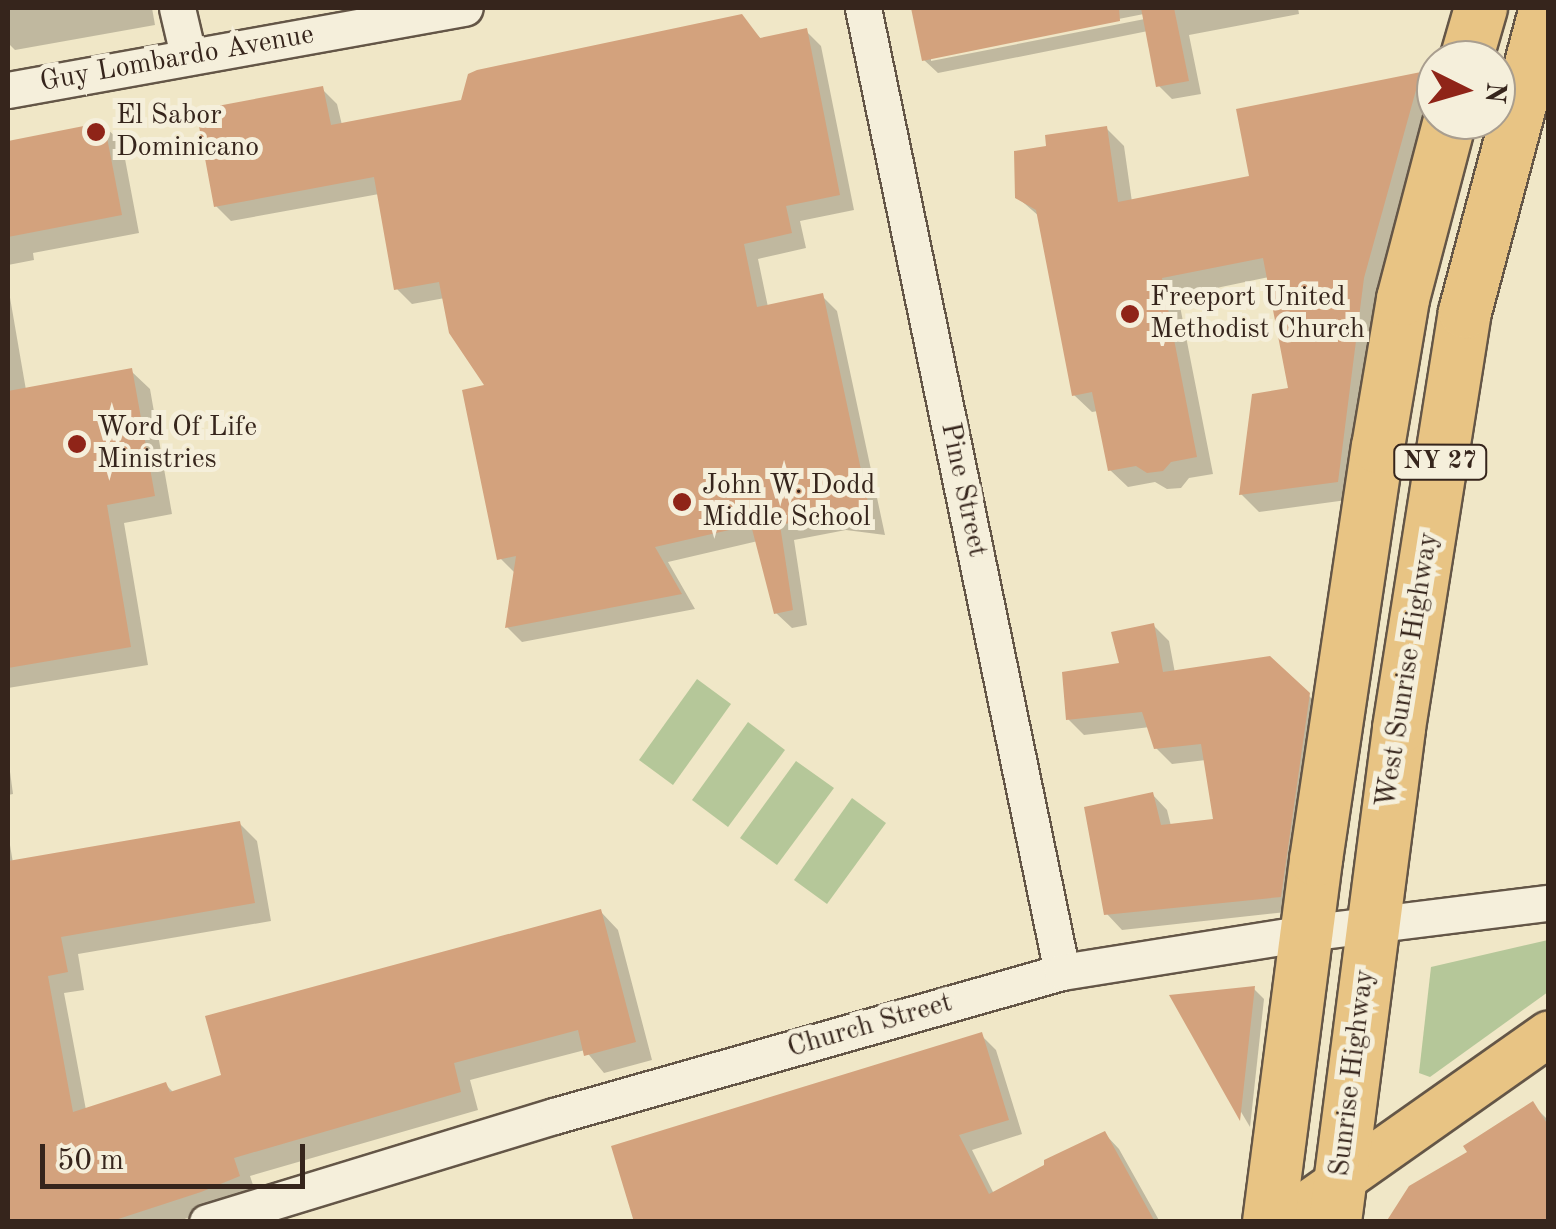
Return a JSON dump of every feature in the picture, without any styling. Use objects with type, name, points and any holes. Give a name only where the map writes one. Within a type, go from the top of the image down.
[{"type":"highway","points":[[1472,40],[1481,8]]},
{"type":"highway","name":"West Sunrise Highway","points":[[1372,925],[1398,728],[1465,312],[1546,8]]},
{"type":"highway","name":"NY 27","points":[[1269,1222],[1306,933],[1403,298],[1445,140]]},
{"type":"highway","name":"Sunrise Highway","points":[[1336,1204],[1372,925]]},
{"type":"main road","points":[[1281,1222],[1336,1204],[1548,1034]]},
{"type":"street","points":[[177,8],[188,55]]},
{"type":"street","name":"Guy Lombardo Avenue","points":[[8,90],[188,55],[308,22],[465,8]]},
{"type":"street","name":"Pine Street","points":[[864,8],[1062,972]]},
{"type":"street","name":"Church Street","points":[[208,1222],[540,1120],[1062,972],[1306,933],[1548,903]]},
{"type":"green space","points":[[697,679],[731,704],[673,785],[639,760]]},
{"type":"green space","points":[[748,722],[785,750],[728,827],[692,800]]},
{"type":"green space","points":[[796,761],[834,788],[777,865],[740,838]]},
{"type":"green space","points":[[852,798],[886,823],[827,904],[794,880]]},
{"type":"green space","points":[[1548,940],[1548,992],[1430,1077],[1419,1073],[1431,967]]},
{"type":"building","points":[[911,8],[1119,8],[1120,21],[922,61]]},
{"type":"building","points":[[1141,8],[1174,8],[1189,81],[1156,87]]},
{"type":"building","points":[[742,14],[760,38],[807,28],[840,195],[786,206],[792,233],[744,244],[757,307],[823,293],[872,521],[829,515],[780,525],[793,610],[774,614],[751,525],[655,547],[682,594],[505,628],[516,556],[497,560],[462,390],[484,385],[449,333],[439,282],[394,290],[374,177],[214,207],[196,110],[323,86],[331,125],[461,100],[468,74],[477,70]]},
{"type":"building","points":[[1416,73],[1416,90],[1364,278],[1338,482],[1239,495],[1252,394],[1288,388],[1263,258],[1162,278],[1197,457],[1171,462],[1163,471],[1147,473],[1136,466],[1108,471],[1092,392],[1072,396],[1036,210],[1015,198],[1014,151],[1046,146],[1045,135],[1107,126],[1118,202],[1249,176],[1236,109]]},
{"type":"building","points":[[104,122],[122,215],[8,237],[8,141]]},
{"type":"building","points":[[132,368],[155,496],[107,505],[131,647],[8,668],[8,391]]},
{"type":"building","points":[[1154,623],[1163,672],[1270,656],[1310,693],[1281,897],[1104,915],[1084,807],[1153,792],[1161,825],[1213,819],[1201,744],[1154,749],[1142,712],[1066,720],[1062,672],[1119,663],[1111,632]]},
{"type":"building","points":[[240,821],[255,903],[61,937],[68,972],[48,976],[73,1112],[166,1082],[170,1092],[221,1075],[205,1016],[601,909],[636,1042],[584,1056],[578,1030],[454,1063],[461,1092],[234,1158],[240,1176],[201,1192],[109,1222],[8,1222],[8,861]]},
{"type":"building","points":[[1255,986],[1240,1121],[1169,995]]},
{"type":"building","points":[[982,1032],[1009,1120],[959,1135],[989,1194],[1044,1165],[1044,1160],[1105,1131],[1155,1222],[634,1222],[611,1146]]},
{"type":"building","points":[[1533,1101],[1548,1125],[1548,1222],[1386,1222],[1409,1186],[1467,1152],[1463,1146]]},
{"type":"place","name":"El Sabor Dominicano","points":[[96,132]]},
{"type":"place","name":"Freeport United Methodist Church","points":[[1130,314]]},
{"type":"place","name":"Word Of Life Ministries","points":[[77,444]]},
{"type":"place","name":"John W. Dodd Middle School","points":[[682,502]]}]
